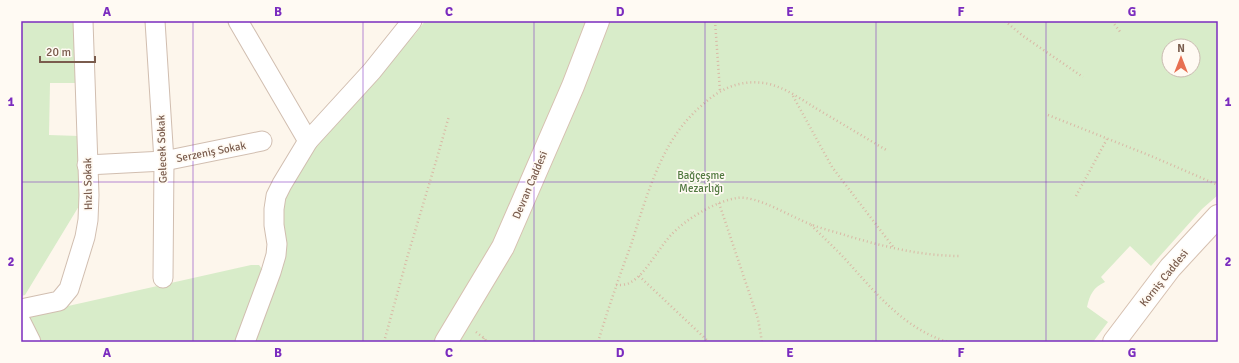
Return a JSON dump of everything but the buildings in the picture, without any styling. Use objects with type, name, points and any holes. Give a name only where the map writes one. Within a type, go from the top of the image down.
[{"type":"main road","name":"Devran Caddesi","points":[[446,342],[503,247],[573,86],[598,21]]},
{"type":"main road","name":"Korniş Caddesi","points":[[1114,342],[1170,268],[1218,216]]},
{"type":"street","name":"Hızlı Sokak","points":[[21,309],[59,301],[69,290],[88,220],[89,195],[83,21]]},
{"type":"street","name":"Gelecek Sokak","points":[[155,21],[164,161],[163,278]]},
{"type":"street","points":[[238,21],[308,141]]},
{"type":"street","points":[[245,342],[272,272],[276,255],[277,244],[274,225],[274,209],[276,196],[282,184],[308,141],[372,71],[412,21]]},
{"type":"street","name":"Serzeniş Sokak","points":[[88,165],[164,161],[262,141]]},
{"type":"street","points":[[21,322],[32,342]]},
{"type":"path","points":[[715,21],[720,91]]},
{"type":"path","points":[[1005,21],[1023,36],[1083,77]]},
{"type":"path","points":[[1112,21],[1121,33]]},
{"type":"path","points":[[598,342],[616,285],[658,169],[666,151],[676,133],[690,117],[702,105],[720,91],[738,84],[763,83],[774,85],[792,94],[888,151]]},
{"type":"path","points":[[792,94],[832,167],[894,248]]},
{"type":"path","points":[[1048,115],[1218,185]]},
{"type":"path","points":[[384,342],[448,116]]},
{"type":"path","points":[[1076,196],[1107,139]]},
{"type":"path","points":[[616,285],[631,282],[639,276],[672,233],[695,216],[719,203],[736,198],[750,199],[811,225],[894,248],[938,256],[961,256]]},
{"type":"path","points":[[719,203],[758,319],[762,342]]},
{"type":"path","points":[[811,225],[846,260],[882,301],[902,318],[921,330],[937,339],[948,342]]},
{"type":"path","points":[[639,276],[709,342]]},
{"type":"path","points":[[481,342],[484,338],[487,342]]},
{"type":"green space","points":[[21,21],[78,21],[81,83],[50,83],[49,135],[79,136],[79,206],[25,295],[21,296]]},
{"type":"green space","name":"Bağçeşme Mezarlığı","points":[[425,21],[1218,21],[1218,195],[1202,209],[1151,266],[1130,246],[1101,277],[1105,282],[1093,292],[1089,298],[1087,307],[1108,322],[1093,342],[253,342],[281,205],[299,171],[315,148],[356,99],[416,33]]},
{"type":"green space","points":[[251,265],[259,265],[262,269],[237,342],[42,342],[28,315]]}]
